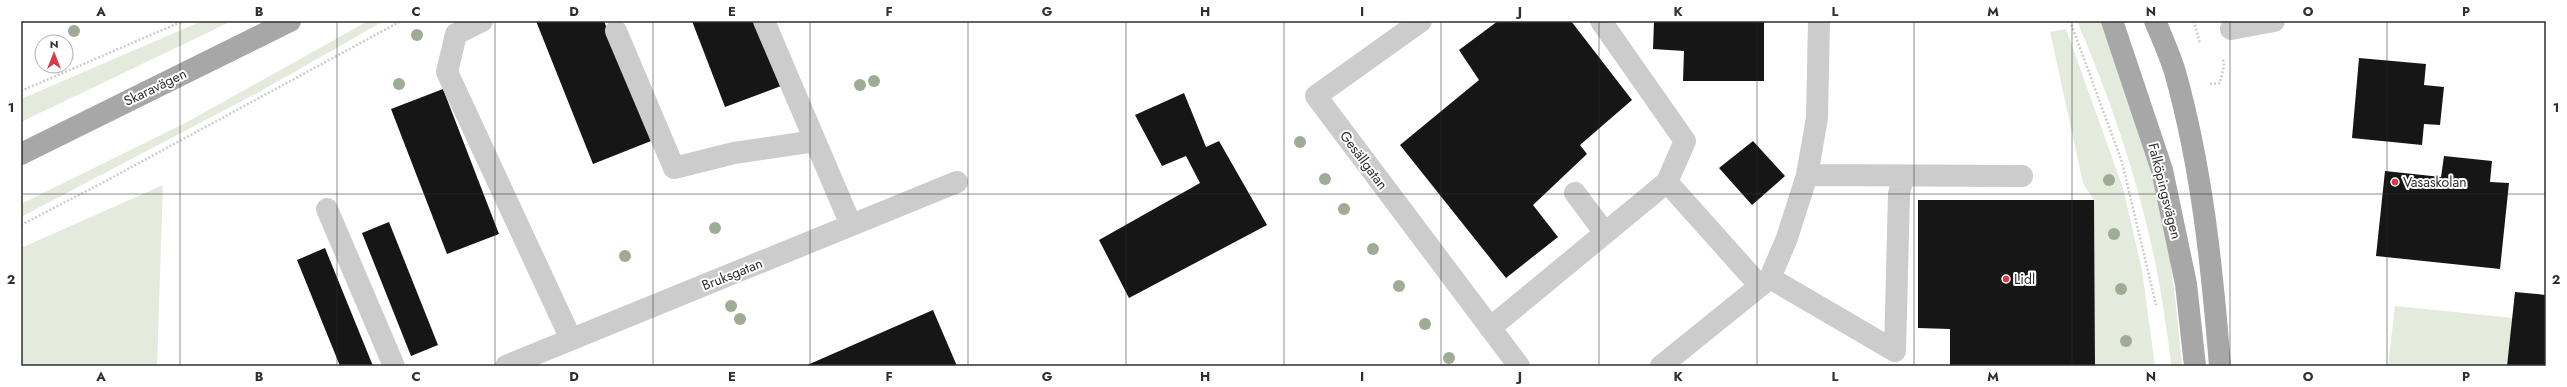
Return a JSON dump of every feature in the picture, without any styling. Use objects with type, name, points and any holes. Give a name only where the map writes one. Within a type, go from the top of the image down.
[{"type":"main road","name":"Skaravägen","points":[[21,154],[290,21]]},
{"type":"main road","name":"Falköpingsvägen","points":[[2112,21],[2162,170],[2186,284],[2195,366]]},
{"type":"main road","points":[[2155,21],[2174,71],[2195,155],[2213,282],[2220,366]]},
{"type":"street","points":[[482,21],[456,34],[447,72],[571,339]]},
{"type":"street","points":[[764,21],[851,225]]},
{"type":"street","name":"Gesällgatan","points":[[1421,21],[1316,96],[1490,328]]},
{"type":"street","points":[[1519,366],[1490,328],[1667,182],[1685,141],[1601,21]]},
{"type":"street","points":[[1661,366],[1765,282],[1787,238],[1807,175],[1817,118],[1819,21]]},
{"type":"street","points":[[2231,29],[2274,21]]},
{"type":"street","points":[[616,31],[674,168],[734,153],[815,141]]},
{"type":"street","points":[[1807,175],[2022,176]]},
{"type":"street","points":[[1667,182],[1765,282],[1895,352],[1899,194],[1903,176]]},
{"type":"street","name":"Bruksgatan","points":[[506,366],[957,182]]},
{"type":"street","points":[[1575,192],[1605,233]]},
{"type":"street","points":[[327,210],[394,366]]},
{"type":"path","points":[[21,91],[183,21]]},
{"type":"path","points":[[21,225],[112,178],[401,21]]},
{"type":"path","points":[[2070,21],[2122,162],[2156,307]]},
{"type":"shaded area","points":[[202,21],[232,21],[21,122],[21,99]]},
{"type":"shaded area","points":[[368,21],[384,21],[259,92],[21,217],[21,204],[189,121]]},
{"type":"shaded area","points":[[2077,21],[2100,21],[2139,128],[2162,211],[2174,287],[2182,366],[2171,366],[2158,275],[2150,237],[2130,164],[2118,128],[2092,56]]},
{"type":"shaded area","points":[[2066,29],[2123,188],[2142,270],[2155,366],[2095,366],[2094,200],[2083,183],[2050,32]]},
{"type":"shaded area","points":[[163,185],[157,366],[21,366],[21,248]]},
{"type":"shaded area","points":[[2395,306],[2513,318],[2507,366],[2388,366]]},
{"type":"building","points":[[536,21],[604,21],[651,141],[593,164]]},
{"type":"building","points":[[692,21],[756,21],[781,86],[725,107]]},
{"type":"building","points":[[1498,21],[1571,21],[1632,100],[1580,145],[1587,154],[1533,205],[1558,237],[1506,278],[1400,145],[1479,80],[1459,50]]},
{"type":"building","points":[[1654,21],[1764,21],[1764,81],[1683,81],[1684,51],[1653,49]]},
{"type":"building","points":[[2359,58],[2426,64],[2424,85],[2444,87],[2440,125],[2424,124],[2422,145],[2352,138]]},
{"type":"building","points":[[443,89],[499,234],[447,254],[391,109]]},
{"type":"building","points":[[1184,93],[1206,147],[1219,141],[1267,225],[1129,298],[1099,240],[1200,183],[1186,156],[1162,166],[1135,115]]},
{"type":"building","points":[[1753,141],[1785,176],[1752,205],[1719,168]]},
{"type":"building","points":[[2444,156],[2492,161],[2490,182],[2509,183],[2500,269],[2376,256],[2385,171],[2441,177]]},
{"type":"building","name":"Lidl","points":[[1918,200],[2094,200],[2095,366],[1950,366],[1950,329],[1918,328]]},
{"type":"building","points":[[389,222],[438,345],[411,356],[362,233]]},
{"type":"building","points":[[325,248],[373,366],[340,366],[297,260]]},
{"type":"building","points":[[2515,292],[2546,295],[2546,366],[2507,366]]},
{"type":"building","points":[[933,310],[957,366],[805,366]]},
{"type":"place","name":"Vasaskolan","points":[[2395,182]]},
{"type":"place","name":"Lidl","points":[[2006,279]]}]
